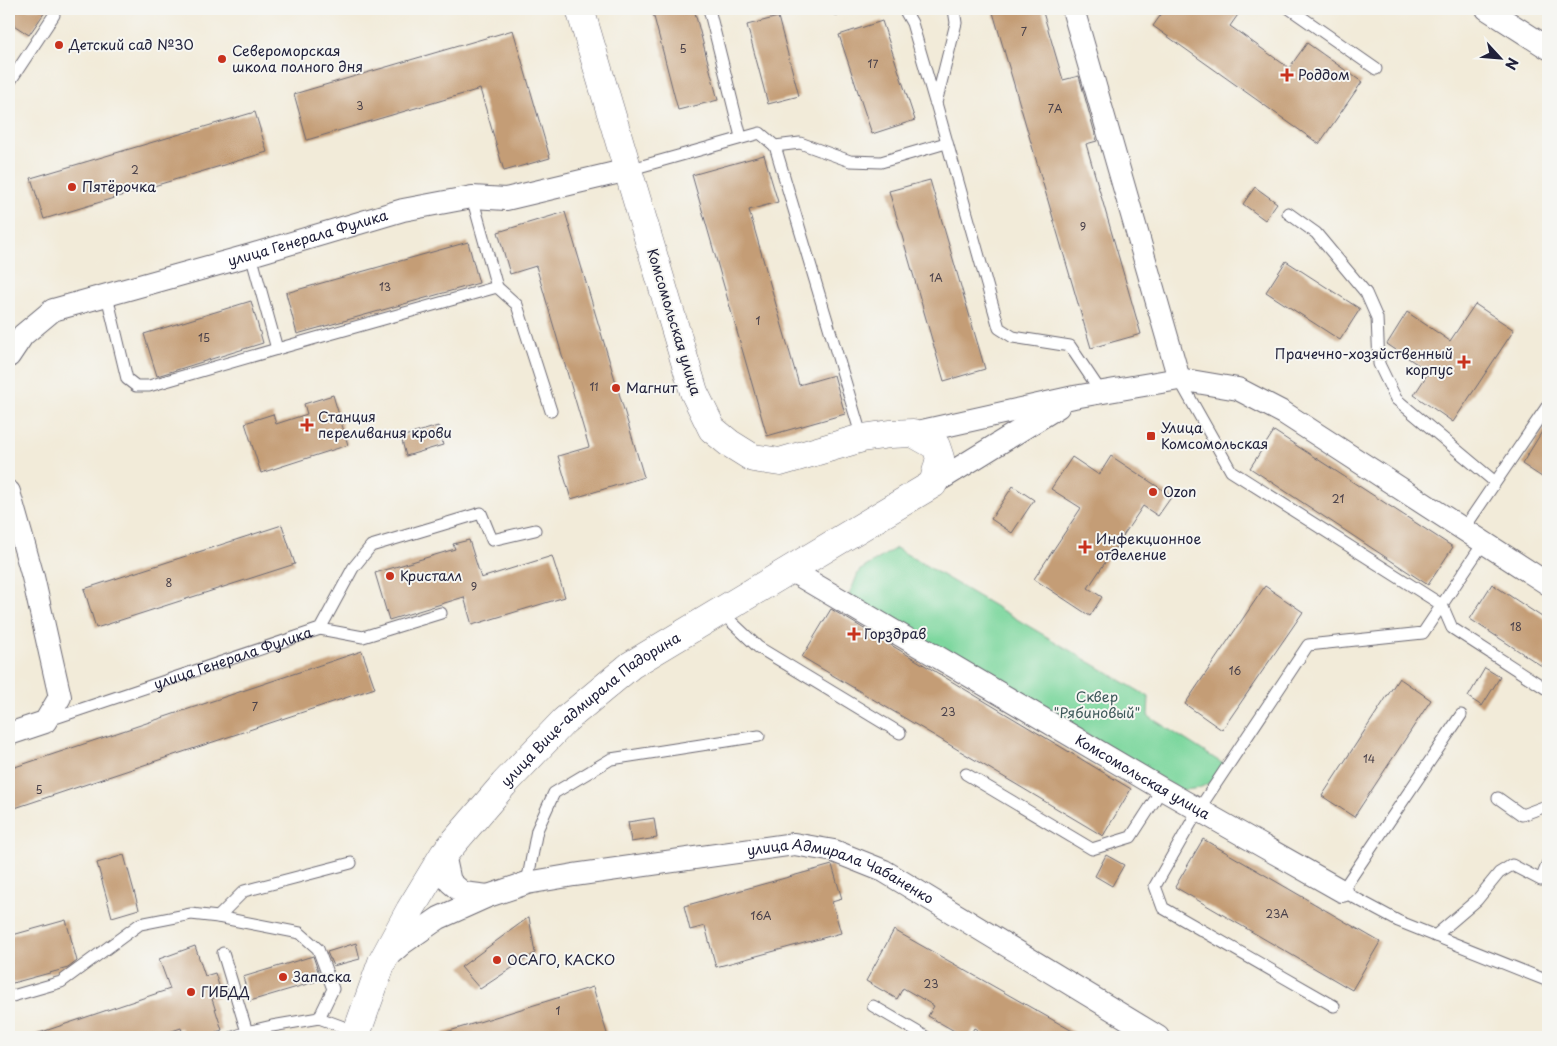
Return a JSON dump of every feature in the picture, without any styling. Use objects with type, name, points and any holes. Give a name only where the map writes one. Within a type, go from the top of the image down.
[{"type":"street","name":"Комсомольская улица","points":[[580,9],[694,392],[712,429],[729,443],[753,458],[780,462],[862,438],[913,433],[1074,397],[1180,379],[1238,389],[1284,413],[1548,584]]},
{"type":"street","points":[[1073,9],[1180,379]]},
{"type":"street","points":[[1487,9],[1548,48]]},
{"type":"street","name":"улица Генерала Фулика","points":[[9,356],[23,335],[53,310],[251,255],[403,210],[472,197],[506,199],[628,170]]},
{"type":"street","name":"Комсомольская улица","points":[[933,484],[1074,397]]},
{"type":"street","points":[[913,433],[936,446],[940,458],[933,484]]},
{"type":"street","name":"улица Вице-адмирала Падорина","points":[[357,1035],[382,962],[410,910],[444,854],[504,784],[564,721],[630,665],[933,484]]},
{"type":"street","points":[[9,492],[33,576],[60,697],[45,722]]},
{"type":"street","name":"Комсомольская улица","points":[[790,570],[1342,891]]},
{"type":"street","name":"улица Генерала Фулика","points":[[9,734],[45,722]]},
{"type":"street","name":"улица Адмирала Чабаненко","points":[[382,962],[403,943],[439,918],[488,896],[527,883],[574,874],[794,844],[834,851],[884,871],[1158,1037]]},
{"type":"street","name":"улица Адмирала Чабаненко","points":[[444,854],[450,882],[463,893],[488,896]]},
{"type":"lane","points":[[709,9],[741,137]]},
{"type":"lane","points":[[904,9],[912,22],[999,328],[1013,337],[1070,346],[1100,392]]},
{"type":"lane","points":[[936,104],[956,23],[954,9]]},
{"type":"lane","points":[[1290,9],[1376,69]]},
{"type":"lane","points":[[9,83],[54,15]]},
{"type":"lane","points":[[628,170],[760,133],[775,146],[862,438]]},
{"type":"lane","points":[[775,146],[800,143],[850,161],[881,162],[946,143]]},
{"type":"lane","points":[[472,197],[497,287],[517,305],[551,411]]},
{"type":"lane","points":[[1288,213],[1316,233],[1366,293],[1378,318],[1378,364],[1396,399],[1495,482]]},
{"type":"lane","points":[[251,255],[277,349]]},
{"type":"lane","points":[[107,296],[127,379],[136,386],[149,386],[497,287]]},
{"type":"lane","points":[[1180,379],[1231,471],[1442,605],[1452,628],[1548,690]]},
{"type":"lane","points":[[1463,530],[1548,405]]},
{"type":"lane","name":"улица Генерала Фулика","points":[[45,722],[320,629],[353,568],[371,546],[481,513],[492,540],[535,530]]},
{"type":"lane","points":[[1334,1006],[1163,908],[1155,886],[1199,809],[1308,645],[1423,633],[1484,542]]},
{"type":"lane","points":[[720,610],[758,647],[900,733]]},
{"type":"lane","points":[[320,629],[363,637],[441,613]]},
{"type":"lane","points":[[1461,715],[1342,891],[1398,921],[1548,981]]},
{"type":"lane","points":[[527,883],[537,830],[554,793],[611,758],[759,736]]},
{"type":"lane","points":[[966,774],[1092,849],[1131,837],[1162,788]]},
{"type":"lane","points":[[1498,798],[1522,815],[1546,806],[1548,809]]},
{"type":"lane","points":[[1436,936],[1477,900],[1499,873],[1512,865],[1541,880],[1548,862]]},
{"type":"lane","points":[[218,917],[244,891],[351,863]]},
{"type":"lane","points":[[9,997],[61,982],[140,924],[191,914],[218,917],[300,933],[318,949],[333,989],[319,1018]]},
{"type":"lane","points":[[223,953],[247,1032]]},
{"type":"lane","points":[[873,1006],[926,1037]]},
{"type":"lane","points":[[233,1037],[272,1026],[319,1018],[357,1035]]},
{"type":"green space","name":"Сквер \"Рябиновый\"","points":[[896,548],[1149,697],[1148,716],[1225,765],[1211,781],[1202,787],[1181,790],[849,595],[859,571]]},
{"type":"building","points":[[9,9],[47,9],[29,35],[9,22]]},
{"type":"building","points":[[652,9],[694,9],[718,100],[678,110]]},
{"type":"building","points":[[992,9],[1042,9],[1063,80],[1079,76],[1097,141],[1086,144],[1141,334],[1091,348]]},
{"type":"building","name":"Роддом","points":[[1165,9],[1242,9],[1230,26],[1289,68],[1307,43],[1362,82],[1319,144],[1153,26]]},
{"type":"building","points":[[778,17],[799,96],[768,104],[747,25]]},
{"type":"building","points":[[882,21],[915,120],[872,134],[839,35]]},
{"type":"building","points":[[513,30],[550,158],[504,171],[480,89],[307,140],[294,94]]},
{"type":"building","points":[[255,112],[267,152],[44,219],[31,178]]},
{"type":"building","points":[[764,155],[778,202],[749,210],[799,385],[834,375],[845,414],[767,436],[692,175]]},
{"type":"building","points":[[930,180],[985,369],[944,381],[889,191]]},
{"type":"building","points":[[1255,187],[1277,203],[1265,220],[1243,204]]},
{"type":"building","points":[[565,212],[644,477],[571,499],[558,456],[589,447],[536,266],[510,274],[498,232]]},
{"type":"building","points":[[468,242],[479,283],[297,334],[286,293]]},
{"type":"building","points":[[1286,261],[1360,309],[1340,340],[1266,292]]},
{"type":"building","points":[[251,301],[263,343],[157,376],[144,334]]},
{"type":"building","name":"Прачечно-хозяйственный корпус","points":[[1475,304],[1514,330],[1453,422],[1414,395],[1429,372],[1387,344],[1407,312],[1450,341]]},
{"type":"building","points":[[333,395],[348,445],[261,473],[245,423],[273,414],[276,424],[307,414],[304,404]]},
{"type":"building","points":[[1548,422],[1548,481],[1522,464]]},
{"type":"building","points":[[438,426],[443,445],[406,456],[401,437]]},
{"type":"building","points":[[1274,431],[1453,547],[1428,585],[1250,468]]},
{"type":"building","name":"Инфекционное отделение","points":[[1111,456],[1172,496],[1158,516],[1143,506],[1088,588],[1102,597],[1090,616],[1034,579],[1081,508],[1051,489],[1072,457],[1099,475]]},
{"type":"building","points":[[1013,486],[1034,500],[1012,533],[991,519]]},
{"type":"building","points":[[282,525],[295,564],[96,628],[84,589]]},
{"type":"building","points":[[469,540],[481,578],[552,556],[565,597],[472,625],[464,597],[389,620],[375,573],[455,549],[453,544]]},
{"type":"building","points":[[1492,584],[1548,621],[1548,670],[1470,619]]},
{"type":"building","points":[[1265,586],[1303,612],[1222,730],[1185,704]]},
{"type":"building","points":[[831,609],[1131,789],[1103,836],[802,657]]},
{"type":"building","points":[[362,651],[375,688],[9,810],[9,769]]},
{"type":"building","points":[[1485,668],[1500,677],[1482,706],[1468,697]]},
{"type":"building","points":[[1399,678],[1431,700],[1354,817],[1322,796]]},
{"type":"building","points":[[654,818],[657,838],[631,842],[628,822]]},
{"type":"building","points":[[1203,839],[1380,942],[1352,990],[1175,887]]},
{"type":"building","points":[[124,855],[139,909],[112,917],[97,863]]},
{"type":"building","points":[[1106,855],[1124,865],[1112,886],[1095,876]]},
{"type":"building","points":[[832,865],[842,899],[832,902],[841,933],[716,967],[705,926],[690,930],[684,906]]},
{"type":"building","name":"ОСАГО, КАСКО","points":[[529,917],[535,953],[480,989],[461,967]]},
{"type":"building","points":[[66,920],[77,961],[68,968],[9,984],[9,936]]},
{"type":"building","points":[[894,930],[1083,1037],[990,1037],[974,1028],[969,1037],[965,1037],[928,1016],[934,1006],[903,988],[897,999],[866,981]]},
{"type":"building","points":[[356,943],[360,959],[333,966],[327,952]]},
{"type":"building","name":"ГИБДД","points":[[195,946],[205,976],[215,973],[222,995],[212,999],[222,1030],[201,1037],[184,1037],[181,1028],[154,1037],[37,1037],[36,1034],[170,989],[159,959]]},
{"type":"building","points":[[313,956],[321,980],[250,1001],[243,977]]},
{"type":"building","points":[[593,987],[608,1037],[444,1037],[443,1033]]},
{"type":"place","name":"Детский сад №30","points":[[59,45]]},
{"type":"place","name":"Североморская школа полного дня","points":[[222,59]]},
{"type":"place","name":"Роддом","points":[[1287,75]]},
{"type":"place","name":"Пятёрочка","points":[[72,187]]},
{"type":"place","name":"Прачечно-хозяйственный корпус","points":[[1464,362]]},
{"type":"place","name":"Магнит","points":[[616,388]]},
{"type":"place","name":"Станция переливания крови","points":[[307,425]]},
{"type":"place","name":"Улица Комсомольская","points":[[1151,436]]},
{"type":"place","name":"Ozon","points":[[1153,492]]},
{"type":"place","name":"Инфекционное отделение","points":[[1085,547]]},
{"type":"place","name":"Кристалл","points":[[390,576]]},
{"type":"place","name":"Горздрав","points":[[854,634]]},
{"type":"place","name":"ОСАГО, КАСКО","points":[[497,960]]},
{"type":"place","name":"Запаска","points":[[283,977]]},
{"type":"place","name":"ГИБДД","points":[[191,992]]}]
